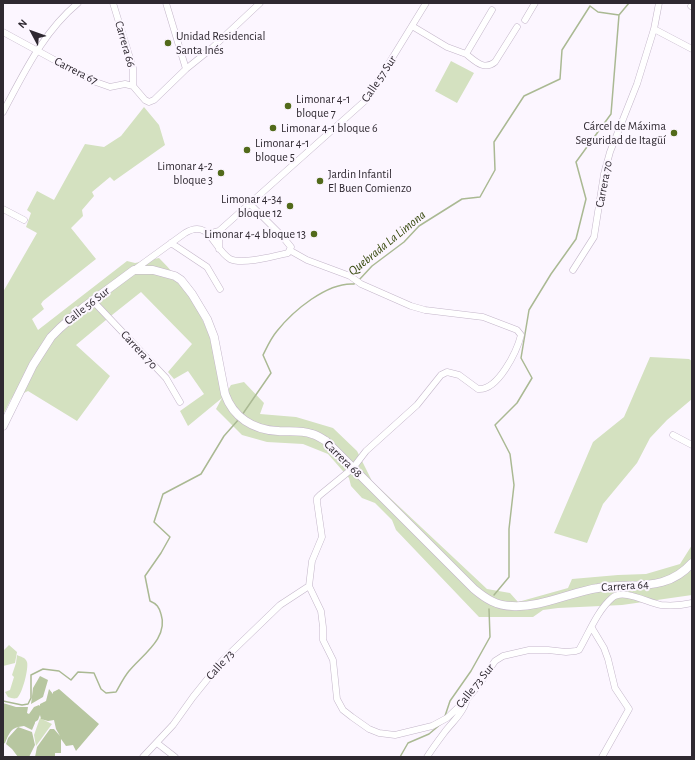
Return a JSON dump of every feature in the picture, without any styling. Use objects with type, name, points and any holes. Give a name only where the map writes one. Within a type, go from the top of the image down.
[{"type":"street","points":[[3,112],[37,51],[54,27],[78,3]]},
{"type":"street","name":"Carrera 66","points":[[113,3],[134,68],[133,86]]},
{"type":"street","points":[[166,3],[186,69]]},
{"type":"street","points":[[133,86],[145,100],[149,102],[154,100],[186,69],[212,48],[260,3]]},
{"type":"street","name":"Calle 57 Sur","points":[[208,234],[219,231],[367,99],[426,3]]},
{"type":"street","points":[[525,20],[535,3]]},
{"type":"street","name":"Carrera 70","points":[[573,270],[594,237],[604,174],[610,152],[637,84],[654,29],[659,3]]},
{"type":"street","points":[[466,54],[492,10]]},
{"type":"street","points":[[412,26],[447,47],[466,54],[486,66],[490,66],[495,62],[517,27]]},
{"type":"street","points":[[654,29],[692,49]]},
{"type":"street","name":"Carrera 67","points":[[3,32],[93,81],[110,87],[125,84],[133,86]]},
{"type":"street","points":[[250,204],[282,236],[291,247],[290,251]]},
{"type":"street","points":[[3,209],[24,220]]},
{"type":"street","name":"Calle 56 Sur","points":[[3,426],[33,365],[51,337],[60,328],[93,301],[185,233],[194,228],[201,229],[208,234]]},
{"type":"street","points":[[219,231],[219,249]]},
{"type":"street","points":[[208,234],[219,249],[230,259],[239,261],[264,259],[288,254],[290,251]]},
{"type":"street","points":[[171,243],[206,267],[220,289]]},
{"type":"street","points":[[290,251],[307,260],[355,279],[361,284],[411,306],[425,310],[483,317],[517,330],[521,335],[515,353],[506,368],[497,380],[487,388],[478,389],[465,378],[453,372],[447,372],[441,375],[417,405],[366,451],[353,468],[317,498],[317,509],[322,537],[312,561],[309,586]]},
{"type":"street","name":"Carrera 68","points":[[134,270],[153,270],[175,276],[181,280],[192,294],[207,319],[214,337],[228,402],[242,419],[254,426],[276,431],[305,432],[318,436],[329,444],[474,589],[489,600],[511,606],[524,606],[576,592]]},
{"type":"street","name":"Carrera 70","points":[[93,301],[166,378],[180,402]]},
{"type":"street","points":[[673,435],[692,445]]},
{"type":"street","name":"Carrera 64","points":[[576,592],[600,587],[650,585],[664,582],[678,575],[692,563]]},
{"type":"street","name":"Calle 73 Sur","points":[[309,586],[321,611],[323,640],[333,660],[337,699],[343,710],[358,723],[369,729],[387,735],[395,735],[424,729],[447,718],[467,699],[499,658],[515,652],[529,650],[579,650],[602,610],[612,597],[619,594],[632,596],[651,603],[663,605],[692,603]]},
{"type":"street","name":"Calle 73","points":[[143,757],[173,725],[222,661],[280,604],[309,586]]},
{"type":"street","points":[[592,628],[604,648],[615,688],[629,709],[602,757]]},
{"type":"street","points":[[427,757],[444,733],[460,715],[467,699]]},
{"type":"street","points":[[157,743],[175,757]]},
{"type":"green space","points":[[451,61],[474,73],[457,103],[435,91]]},
{"type":"green space","points":[[144,107],[159,125],[165,145],[114,181],[110,177],[92,192],[94,196],[82,210],[83,216],[71,228],[96,259],[43,301],[41,304],[44,309],[32,319],[38,330],[127,261],[135,263],[159,258],[182,284],[205,324],[216,357],[225,395],[231,385],[244,382],[264,403],[260,414],[296,417],[333,428],[357,451],[372,481],[487,589],[510,593],[518,602],[568,588],[572,579],[646,574],[680,564],[692,545],[692,595],[622,605],[543,610],[533,617],[479,617],[396,530],[392,520],[375,503],[362,498],[351,486],[349,478],[328,454],[303,444],[267,442],[242,435],[216,409],[222,398],[188,426],[180,411],[204,394],[188,371],[174,379],[168,372],[192,344],[141,292],[76,345],[110,376],[77,421],[28,391],[11,399],[3,415],[3,292],[37,233],[26,227],[31,213],[27,210],[37,191],[54,200],[85,144],[104,147],[121,136]]},
{"type":"green space","points":[[650,357],[689,359],[692,361],[692,399],[667,420],[650,438],[637,463],[603,504],[587,543],[554,533],[593,442],[624,417]]},
{"type":"green space","points":[[9,645],[17,652],[15,663],[3,666],[3,651]]},
{"type":"green space","points":[[17,655],[25,659],[27,665],[23,687],[19,696],[14,698],[8,697],[5,692],[10,690],[14,677],[12,675]]},
{"type":"green space","points":[[40,676],[48,680],[43,697],[31,704],[33,688]]},
{"type":"green space","points":[[49,689],[53,694],[53,692],[59,689],[99,724],[76,751],[73,745],[66,746],[61,739],[61,753],[55,753],[55,757],[35,757],[37,747],[50,729],[54,729],[60,736],[56,729],[54,720],[48,721],[41,719],[40,715],[32,730],[24,726],[18,727],[11,731],[3,744],[3,703],[16,707],[28,707],[27,713],[29,714],[34,707],[40,706],[40,704],[46,701]]},
{"type":"green space","points":[[40,718],[52,724],[36,746],[34,735]]},
{"type":"green space","points":[[18,727],[32,732],[35,745],[29,757],[18,757],[6,744],[8,738]]},
{"type":"waterway","name":"Quebrada La Limona","points":[[359,280],[372,266],[404,242],[419,226],[462,199],[480,197],[495,170],[494,142],[524,96],[560,79],[562,50],[590,6],[598,12],[619,15],[629,3]]},
{"type":"waterway","points":[[494,595],[509,577],[509,529],[514,485],[510,454],[495,425],[517,403],[532,378],[521,358],[529,310],[551,274],[576,239],[586,199],[576,162],[611,114],[619,15]]},
{"type":"waterway","name":"Quebrada La Limona","points":[[242,415],[271,373],[263,355],[277,331],[292,315],[311,299],[333,288],[354,284],[356,282]]},
{"type":"waterway","points":[[3,701],[22,705],[28,704],[31,698],[31,675],[43,669],[59,671],[71,680],[78,672],[94,673],[101,689],[106,693],[116,692],[127,673],[153,646],[161,631],[161,614],[157,606],[150,601],[145,576],[170,537],[154,522],[163,494],[201,474],[224,436],[239,419]]},
{"type":"waterway","points":[[445,716],[450,701],[471,671],[490,637],[489,609]]},
{"type":"waterway","points":[[400,757],[408,743],[429,734],[442,723]]},
{"type":"place","name":"Unidad Residencial Santa Inés","points":[[168,43]]},
{"type":"place","name":"Limonar 4-1 bloque 7","points":[[288,106]]},
{"type":"place","name":"Limonar 4-1 bloque 6","points":[[273,128]]},
{"type":"place","name":"Cárcel de Máxima Seguridad de Itagüí","points":[[674,133]]},
{"type":"place","name":"Limonar 4-1 bloque 5","points":[[247,150]]},
{"type":"place","name":"Limonar 4-2 bloque 3","points":[[221,173]]},
{"type":"place","name":"Jardin Infantil El Buen Comienzo","points":[[320,181]]},
{"type":"place","name":"Limonar 4-34 bloque 12","points":[[290,206]]},
{"type":"place","name":"Limonar 4-4 bloque 13","points":[[314,234]]}]
